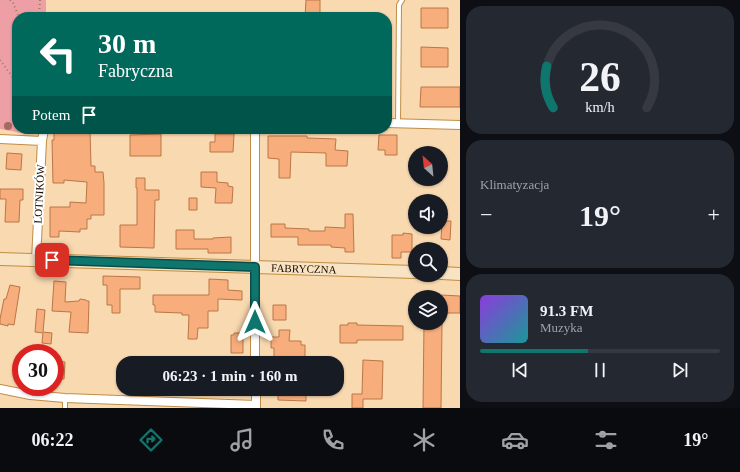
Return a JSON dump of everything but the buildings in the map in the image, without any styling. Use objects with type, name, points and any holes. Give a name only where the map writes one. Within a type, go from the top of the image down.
[{"type":"street","points":[[392,123],[460,125]]},
{"type":"street","name":"LOTNIKÓW","points":[[36,260],[43,134]]},
{"type":"street","points":[[255,134],[255,356]]},
{"type":"street","points":[[0,139],[42,141]]},
{"type":"street","name":"FABRYCZNA","points":[[0,259],[408,272]]},
{"type":"street","points":[[448,273],[460,274]]},
{"type":"street","points":[[0,389],[30,395],[65,398],[256,406]]},
{"type":"lane","points":[[398,123],[399,5],[402,0]]},
{"type":"lane","points":[[65,398],[65,408]]},
{"type":"path","points":[[10,0],[18,12]]},
{"type":"path","points":[[39,12],[40,0]]},
{"type":"path","points":[[0,60],[12,76]]},
{"type":"shaded area","points":[[0,0],[46,0],[46,12],[12,12],[12,131],[0,129]]},
{"type":"route","points":[[52,260],[255,267],[255,322]]}]
